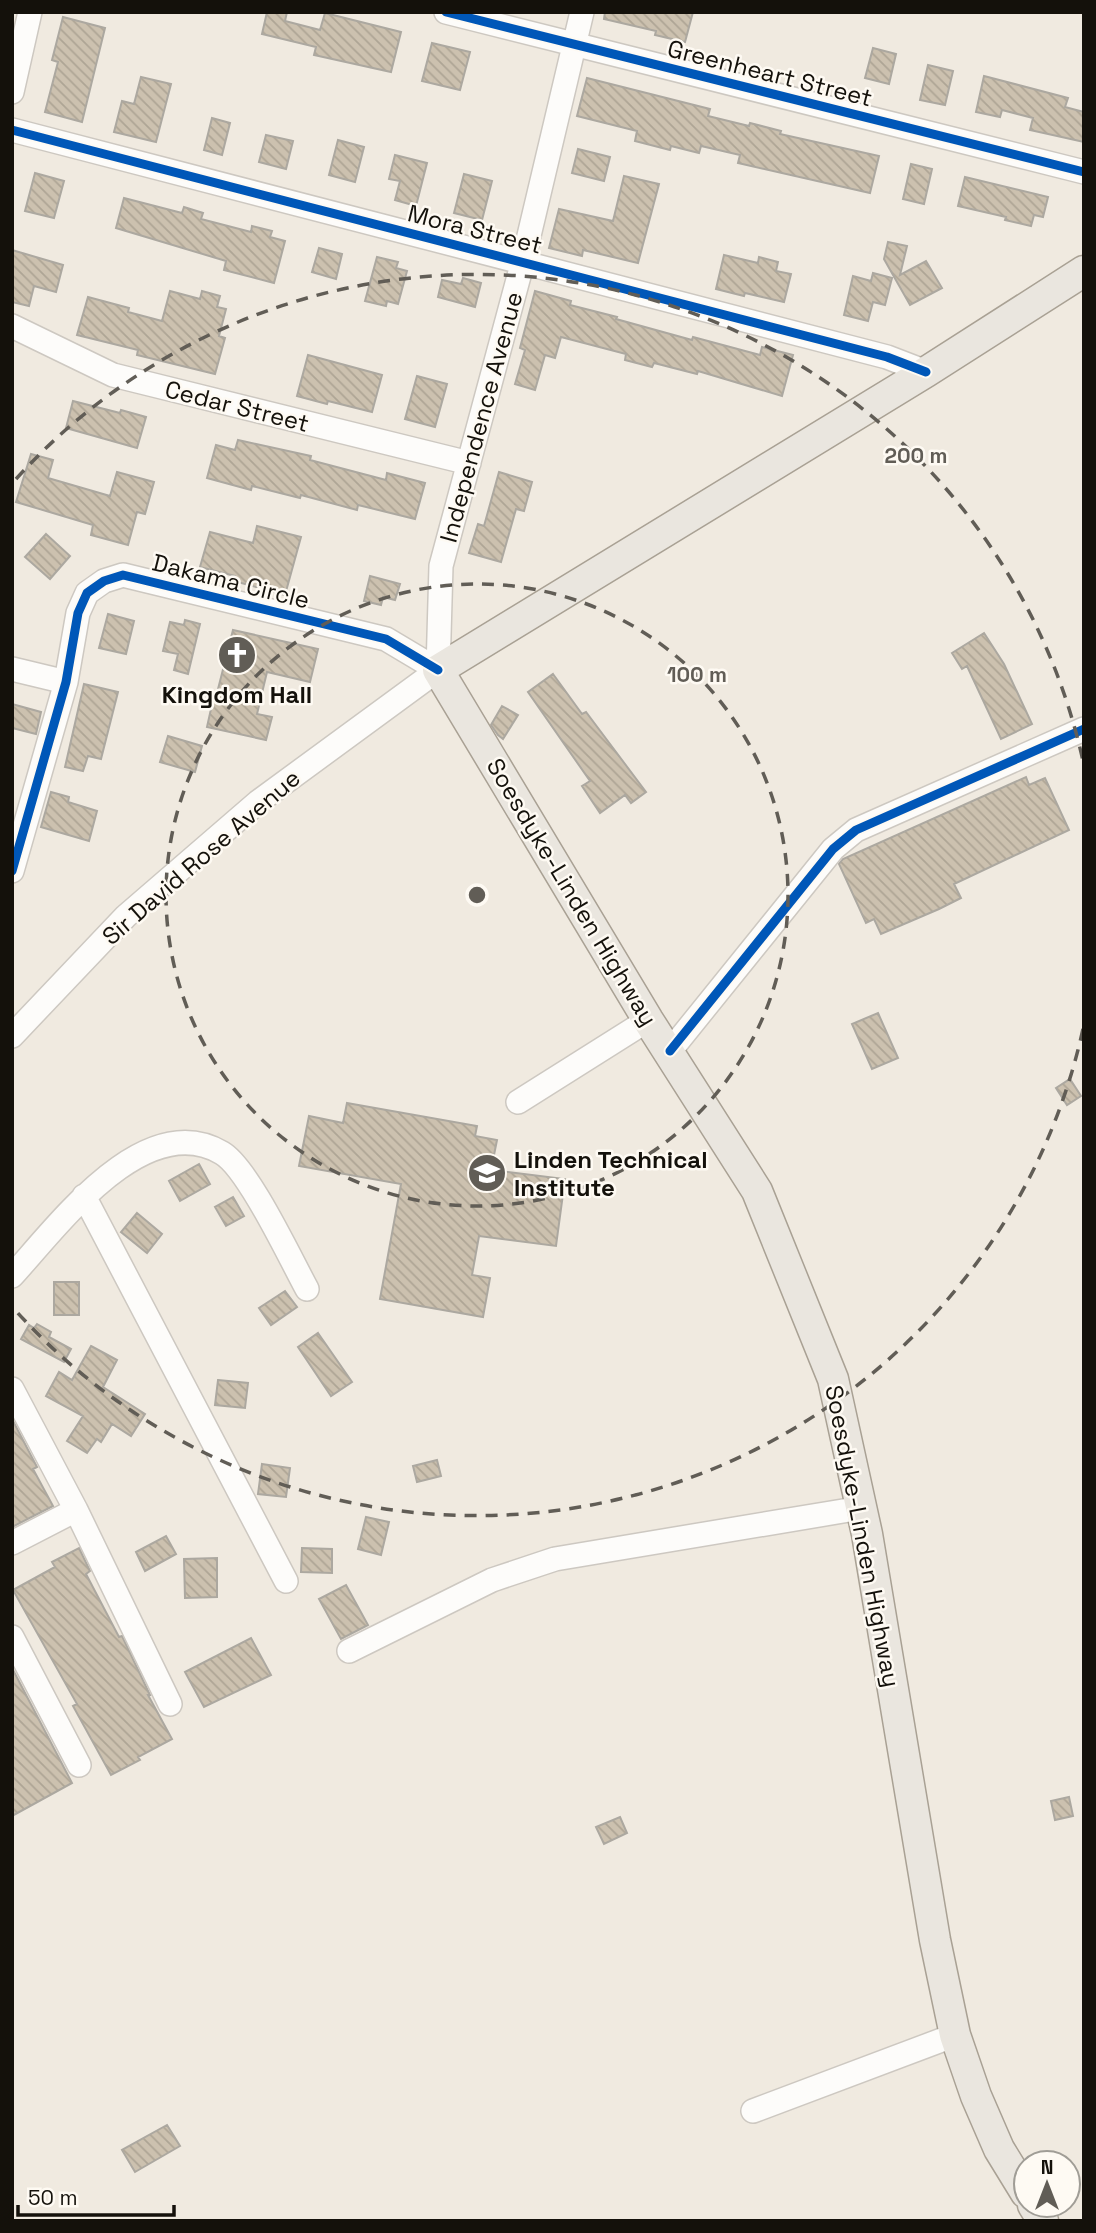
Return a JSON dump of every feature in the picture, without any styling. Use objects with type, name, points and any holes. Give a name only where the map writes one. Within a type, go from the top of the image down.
[{"type":"main road","points":[[438,670],[926,372],[1084,271]]},
{"type":"main road","name":"Soesdyke-Linden Highway","points":[[438,670],[648,1020],[757,1191],[833,1378],[861,1508],[935,1940],[956,2035],[976,2096],[999,2149],[1012,2170]]},
{"type":"street","points":[[12,92],[30,12]]},
{"type":"street","name":"Greenheart Street","points":[[446,12],[1084,172]]},
{"type":"street","name":"Independence Avenue","points":[[438,670],[441,566],[523,261],[582,12]]},
{"type":"street","name":"Mora Street","points":[[12,131],[523,261],[887,357],[926,372]]},
{"type":"street","name":"Cedar Street","points":[[12,326],[113,375],[469,463]]},
{"type":"street","name":"Dakama Circle","points":[[12,871],[66,682],[78,613],[87,593],[104,581],[123,575],[386,639],[438,670]]},
{"type":"street","points":[[12,669],[66,682]]},
{"type":"street","name":"Sir David Rose Avenue","points":[[12,1036],[126,916],[257,802],[438,670]]},
{"type":"street","points":[[670,1051],[833,849],[856,830],[1084,729]]},
{"type":"street","points":[[518,1102],[552,1078],[648,1020]]},
{"type":"street","points":[[12,1276],[84,1196],[133,1157],[163,1146],[194,1143],[223,1153],[247,1179],[307,1289]]},
{"type":"street","points":[[84,1196],[286,1581]]},
{"type":"street","points":[[12,1389],[76,1510],[170,1704]]},
{"type":"street","points":[[349,1651],[492,1580],[555,1559],[861,1508]]},
{"type":"street","points":[[12,1543],[76,1510]]},
{"type":"street","points":[[12,1637],[79,1765]]},
{"type":"street","points":[[753,2111],[956,2035]]},
{"type":"building","points":[[267,12],[287,12],[285,21],[320,30],[325,13],[401,32],[391,72],[314,55],[316,47],[262,34]]},
{"type":"building","points":[[605,12],[693,12],[685,42],[655,35],[656,31],[604,19]]},
{"type":"building","points":[[63,17],[105,28],[82,122],[45,112],[58,62],[52,60]]},
{"type":"building","points":[[432,43],[470,52],[460,90],[422,81]]},
{"type":"building","points":[[873,48],[896,54],[889,84],[865,78]]},
{"type":"building","points":[[928,65],[953,71],[945,105],[920,100]]},
{"type":"building","points":[[984,76],[1068,98],[1065,107],[1084,112],[1084,142],[1030,130],[1033,118],[1002,110],[1000,117],[976,112]]},
{"type":"building","points":[[141,77],[171,84],[156,142],[114,132],[122,101],[134,104]]},
{"type":"building","points":[[587,78],[710,109],[708,116],[749,126],[750,123],[781,131],[780,134],[879,156],[870,193],[738,163],[740,155],[701,146],[699,153],[671,146],[670,150],[635,141],[637,131],[577,116]]},
{"type":"building","points":[[212,118],[230,123],[222,155],[204,150]]},
{"type":"building","points":[[266,135],[293,141],[286,169],[259,162]]},
{"type":"building","points":[[338,140],[364,147],[355,182],[329,175]]},
{"type":"building","points":[[578,149],[610,157],[604,181],[572,173]]},
{"type":"building","points":[[395,155],[427,163],[416,206],[395,200],[400,181],[389,179]]},
{"type":"building","points":[[911,164],[932,169],[924,204],[903,199]]},
{"type":"building","points":[[35,173],[64,181],[54,218],[25,211]]},
{"type":"building","points":[[464,174],[492,181],[482,220],[454,213]]},
{"type":"building","points":[[624,176],[659,184],[638,263],[583,250],[582,256],[549,248],[559,209],[613,221]]},
{"type":"building","points":[[965,177],[1048,197],[1043,217],[1034,215],[1031,226],[958,206]]},
{"type":"building","points":[[124,198],[182,213],[184,207],[203,213],[201,219],[251,232],[252,226],[272,231],[270,237],[285,241],[274,283],[224,270],[226,261],[116,228]]},
{"type":"building","points":[[888,242],[907,246],[900,275],[926,261],[942,288],[910,305],[884,259]]},
{"type":"building","points":[[319,248],[342,254],[336,279],[312,272]]},
{"type":"building","points":[[12,250],[63,265],[56,292],[34,286],[29,306],[12,302]]},
{"type":"building","points":[[724,255],[758,263],[759,257],[778,262],[776,271],[791,274],[784,302],[716,289]]},
{"type":"building","points":[[377,257],[398,262],[396,268],[407,271],[398,304],[387,301],[386,306],[365,301]]},
{"type":"building","points":[[873,273],[892,278],[885,305],[873,302],[868,321],[844,315],[853,276],[871,281]]},
{"type":"building","points":[[463,278],[481,283],[475,307],[438,297],[442,280],[461,284]]},
{"type":"building","points":[[170,291],[200,299],[202,291],[220,296],[217,307],[226,309],[219,336],[225,338],[215,374],[137,355],[138,350],[77,335],[88,297],[129,308],[128,312],[162,321]]},
{"type":"building","points":[[535,291],[571,301],[570,305],[692,340],[693,337],[760,355],[762,347],[793,355],[782,396],[698,371],[697,374],[654,363],[652,367],[625,360],[626,354],[561,337],[555,358],[545,355],[535,390],[515,384],[525,350],[520,348]]},
{"type":"building","points":[[308,355],[382,375],[372,412],[297,396]]},
{"type":"building","points":[[417,376],[447,384],[435,427],[405,419]]},
{"type":"building","points":[[73,401],[146,417],[137,448],[66,428]]},
{"type":"building","points":[[238,440],[311,456],[310,460],[386,480],[387,473],[425,483],[415,519],[358,505],[357,510],[301,495],[300,498],[252,486],[251,490],[207,478],[216,445],[235,450]]},
{"type":"building","points":[[31,454],[53,460],[48,478],[110,496],[117,472],[154,482],[145,514],[137,512],[128,545],[91,535],[93,525],[16,502]]},
{"type":"building","points":[[499,472],[532,482],[524,511],[516,509],[501,562],[469,553],[478,524],[484,526]]},
{"type":"building","points":[[257,526],[301,537],[285,595],[234,581],[235,576],[200,567],[210,532],[253,543]]},
{"type":"building","points":[[46,534],[70,556],[50,579],[25,557]]},
{"type":"building","points":[[370,576],[400,584],[395,600],[383,597],[381,605],[364,601]]},
{"type":"building","points":[[108,614],[134,621],[126,654],[99,648]]},
{"type":"building","points":[[185,620],[200,624],[188,674],[174,670],[178,654],[163,651],[170,622],[184,625]]},
{"type":"building","points":[[233,630],[318,649],[310,682],[267,672],[257,714],[272,717],[266,740],[207,727]]},
{"type":"building","points":[[984,633],[1004,664],[1032,724],[1001,739],[967,666],[962,669],[952,653]]},
{"type":"building","points":[[553,674],[582,714],[586,712],[646,792],[631,803],[625,795],[600,813],[582,786],[590,781],[528,692]]},
{"type":"building","points":[[84,684],[118,692],[101,759],[88,756],[83,771],[65,767]]},
{"type":"building","points":[[12,704],[41,712],[36,734],[12,728]]},
{"type":"building","points":[[502,706],[518,715],[503,739],[491,725]]},
{"type":"building","points":[[168,736],[202,746],[195,772],[160,762]]},
{"type":"building","points":[[1026,777],[1029,785],[1045,778],[1069,830],[954,884],[961,898],[939,909],[881,934],[874,919],[866,923],[839,864],[843,859]]},
{"type":"building","points":[[51,792],[69,797],[68,802],[97,811],[89,841],[41,827]]},
{"type":"building","points":[[878,1013],[898,1058],[872,1069],[852,1024]]},
{"type":"building","points":[[1070,1079],[1081,1096],[1067,1105],[1056,1088]]},
{"type":"building","points":[[347,1103],[477,1126],[475,1136],[497,1140],[491,1170],[565,1179],[556,1246],[479,1236],[472,1275],[490,1278],[483,1317],[380,1299],[401,1184],[299,1166],[309,1116],[343,1123]]},
{"type":"building","points":[[199,1164],[210,1184],[180,1201],[169,1181]]},
{"type":"building","points":[[233,1197],[244,1216],[226,1226],[215,1207]]},
{"type":"building","points":[[137,1213],[162,1234],[147,1253],[121,1232]]},
{"type":"building","points":[[54,1282],[79,1282],[79,1315],[54,1315]]},
{"type":"building","points":[[285,1291],[297,1307],[271,1325],[259,1308]]},
{"type":"building","points":[[37,1324],[51,1332],[49,1337],[71,1349],[64,1362],[21,1339],[29,1325],[34,1328]]},
{"type":"building","points":[[318,1333],[352,1382],[331,1396],[298,1347]]},
{"type":"building","points":[[91,1346],[117,1360],[103,1387],[145,1414],[131,1436],[112,1424],[101,1442],[97,1439],[87,1453],[67,1441],[83,1416],[46,1396],[59,1372],[72,1380]]},
{"type":"building","points":[[218,1380],[248,1383],[245,1408],[215,1405]]},
{"type":"building","points":[[12,1419],[37,1467],[33,1469],[53,1506],[12,1527]]},
{"type":"building","points":[[437,1460],[441,1476],[417,1482],[413,1466]]},
{"type":"building","points":[[262,1464],[290,1468],[286,1497],[258,1494]]},
{"type":"building","points":[[366,1517],[389,1522],[381,1555],[358,1549]]},
{"type":"building","points":[[166,1536],[176,1554],[145,1571],[136,1552]]},
{"type":"building","points":[[79,1548],[90,1571],[86,1574],[119,1637],[122,1636],[148,1695],[172,1739],[111,1775],[73,1706],[77,1704],[13,1590],[55,1567],[52,1562]]},
{"type":"building","points":[[302,1548],[332,1549],[332,1573],[301,1572]]},
{"type":"building","points":[[217,1558],[217,1597],[185,1598],[184,1559]]},
{"type":"building","points":[[346,1585],[368,1625],[341,1639],[319,1599]]},
{"type":"building","points":[[251,1638],[271,1675],[204,1707],[185,1672]]},
{"type":"building","points":[[12,1668],[72,1783],[12,1816]]},
{"type":"building","points":[[1069,1797],[1073,1816],[1055,1820],[1051,1801]]},
{"type":"building","points":[[620,1817],[627,1833],[604,1844],[596,1827]]},
{"type":"building","points":[[167,2125],[180,2146],[135,2172],[122,2150]]},
{"type":"cycle path","points":[[446,12],[1084,172]]},
{"type":"cycle path","points":[[12,130],[887,357],[926,372]]},
{"type":"cycle path","points":[[12,871],[66,682],[78,613],[87,593],[104,581],[123,575],[386,639],[438,670]]},
{"type":"cycle path","points":[[670,1051],[833,849],[856,830],[1084,729]]},
{"type":"place","name":"Kingdom Hall","points":[[237,655]]},
{"type":"place","name":"Linden Technical Institute","points":[[487,1173]]}]
